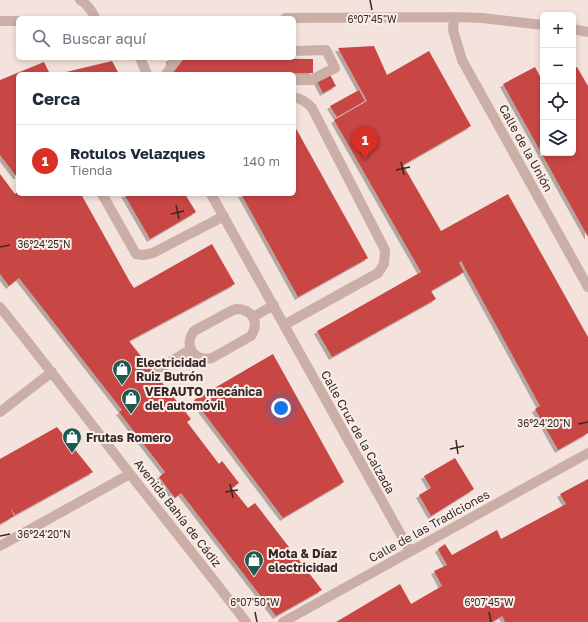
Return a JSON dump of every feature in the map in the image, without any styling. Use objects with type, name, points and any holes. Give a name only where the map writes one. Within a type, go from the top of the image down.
[{"type":"street","points":[[80,0],[91,10],[94,16]]},
{"type":"street","points":[[296,18],[454,17],[482,18],[540,25]]},
{"type":"street","name":"Calle de la Unión","points":[[454,17],[453,30],[462,60],[588,287]]},
{"type":"street","points":[[0,21],[16,21]]},
{"type":"street","points":[[576,30],[588,32]]},
{"type":"street","points":[[296,50],[326,50],[335,68],[310,80],[296,80]]},
{"type":"street","points":[[141,60],[147,72]]},
{"type":"street","points":[[168,72],[176,60]]},
{"type":"street","points":[[284,325],[378,273],[384,264],[385,250],[312,108],[307,102],[296,98]]},
{"type":"street","points":[[103,196],[136,254],[143,255],[153,253],[224,216]]},
{"type":"street","name":"Calle Cruz de la Calzada","points":[[212,196],[410,551]]},
{"type":"street","points":[[253,317],[274,306]]},
{"type":"street","name":"Avenida Bahía de Cádiz","points":[[0,307],[246,622]]},
{"type":"street","points":[[242,309],[247,311],[253,317],[255,325],[251,336],[212,358],[200,359],[192,352],[191,349],[189,341],[194,331],[230,311],[242,309]]},
{"type":"street","points":[[158,369],[191,349]]},
{"type":"street","points":[[0,412],[52,372]]},
{"type":"street","name":"Calle de las Tradiciones","points":[[282,622],[588,453]]},
{"type":"street","points":[[0,546],[130,474]]},
{"type":"building","points":[[374,46],[387,75],[429,51],[471,126],[403,165],[441,231],[508,194],[588,337],[588,433],[558,450],[535,409],[540,406],[461,261],[459,263],[464,272],[431,291],[436,299],[332,357],[317,331],[421,272],[334,120],[367,101],[338,48]]},
{"type":"building","points":[[313,59],[313,73],[169,72],[169,60]]},
{"type":"building","points":[[112,61],[118,72],[66,72]]},
{"type":"building","points":[[44,62],[49,72],[20,72]]},
{"type":"building","points":[[326,67],[336,86],[323,93],[313,74]]},
{"type":"building","points":[[535,67],[540,76],[540,151],[503,84]]},
{"type":"building","points":[[577,67],[588,86],[588,237],[543,156],[576,156]]},
{"type":"building","points":[[16,73],[16,176],[0,155],[0,80]]},
{"type":"building","points":[[359,90],[365,101],[337,117],[330,106]]},
{"type":"building","points":[[296,129],[368,258],[298,297],[242,196],[296,196]]},
{"type":"building","points":[[0,174],[16,193],[16,196],[82,196],[134,288],[212,244],[235,284],[129,341],[191,419],[187,422],[219,464],[222,461],[239,483],[232,488],[248,508],[255,503],[322,590],[276,616],[181,493],[175,498],[159,477],[165,472],[119,412],[122,410],[19,278],[9,286],[0,274]]},
{"type":"building","points":[[125,196],[186,196],[196,212],[150,239]]},
{"type":"building","points":[[273,354],[344,482],[283,518],[194,400]]},
{"type":"building","points":[[57,427],[93,472],[15,515],[10,507],[14,516],[0,524],[0,459]]},
{"type":"building","points":[[455,458],[474,489],[431,516],[419,495],[431,488],[424,476]]},
{"type":"building","points":[[588,479],[588,622],[503,622],[505,621],[502,616],[492,622],[336,622],[400,584],[411,604],[442,586],[434,571],[447,565],[438,549],[445,544],[452,555],[497,530],[501,539],[566,504],[560,494]]},
{"type":"place","name":"Rotulos Velazques","points":[[365,160]]},
{"type":"place","name":"Electricidad Ruiz Butrón","points":[[122,386]]},
{"type":"place","name":"VERAUTO mecánica del automóvil","points":[[131,415]]},
{"type":"place","name":"Frutas Romero","points":[[72,454]]},
{"type":"place","name":"Mota & Díaz electricidad","points":[[254,577]]}]
